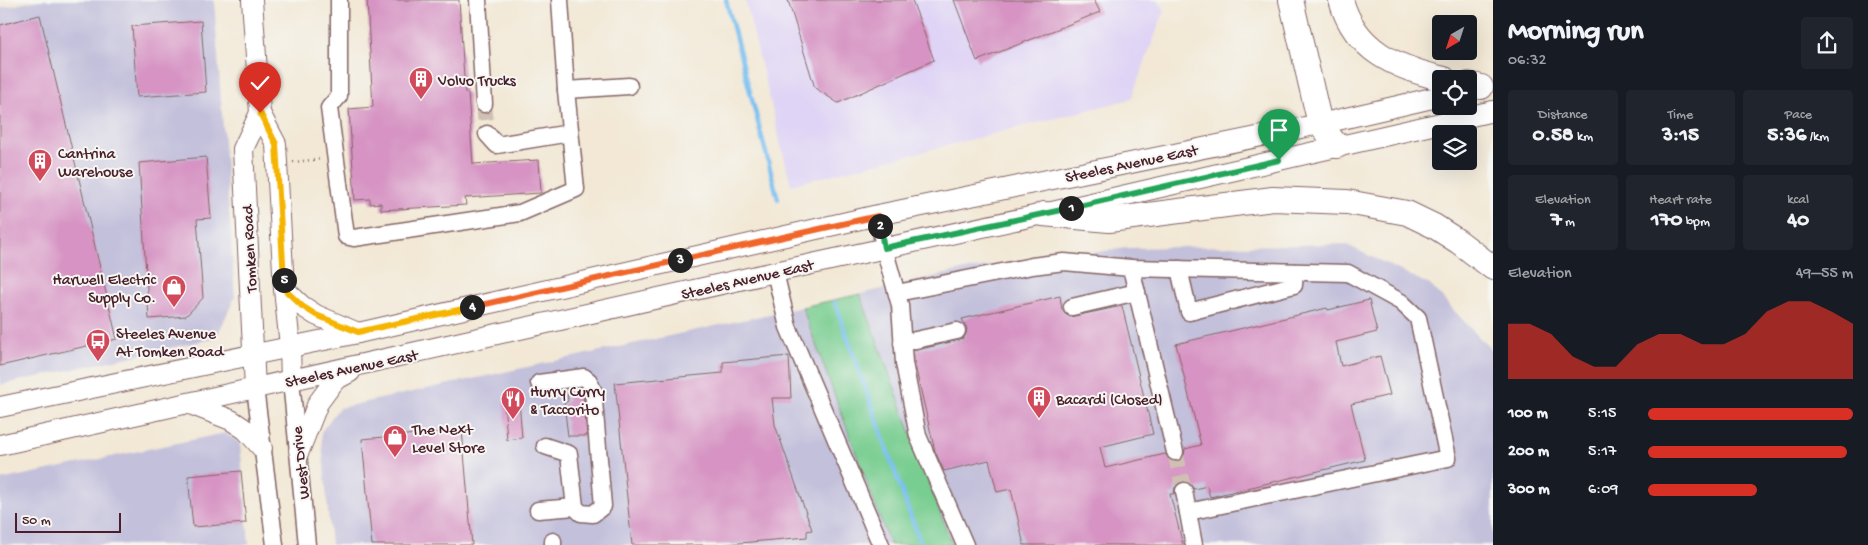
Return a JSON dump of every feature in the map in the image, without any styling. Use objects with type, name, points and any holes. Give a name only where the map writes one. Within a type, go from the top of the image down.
[{"type":"highway","points":[[1291,0],[1320,124],[1338,146]]},
{"type":"highway","points":[[1341,0],[1350,25],[1359,38],[1392,62],[1410,70],[1432,76]]},
{"type":"highway","points":[[1044,214],[1109,220],[1273,199],[1347,202],[1407,213],[1434,226],[1460,242],[1493,268]]},
{"type":"main road","name":"Tomken Road","points":[[252,0],[260,113],[276,144],[291,380]]},
{"type":"main road","name":"Steeles Avenue East","points":[[0,407],[358,332],[878,216],[1320,124],[1432,98]]},
{"type":"main road","name":"Steeles Avenue East","points":[[0,445],[1044,214],[1493,111]]},
{"type":"main road","name":"Tomken Road","points":[[255,388],[243,149],[260,113]]},
{"type":"main road","points":[[284,289],[302,306],[316,315],[358,332]]},
{"type":"main road","points":[[299,451],[318,402],[335,380],[365,364]]},
{"type":"main road","points":[[190,404],[231,420],[246,430],[262,448]]},
{"type":"street","points":[[339,0],[340,96],[330,108],[346,236],[354,238],[520,213],[576,189],[566,90],[560,0]]},
{"type":"street","points":[[478,0],[484,104]]},
{"type":"street","points":[[566,90],[629,86]]},
{"type":"street","points":[[487,134],[497,145],[570,133]]},
{"type":"street","points":[[878,216],[884,248],[900,305],[904,363],[918,436],[965,545]]},
{"type":"street","points":[[897,293],[1032,266],[1064,262],[1131,268],[1348,273],[1400,302],[1418,318],[1448,458],[1188,512]]},
{"type":"street","points":[[1131,268],[1174,452]]},
{"type":"street","points":[[1180,269],[1189,312],[1294,285],[1295,272]]},
{"type":"street","points":[[775,272],[788,327],[881,545]]},
{"type":"street","points":[[1072,307],[1137,292]]},
{"type":"street","points":[[902,343],[958,331]]},
{"type":"street","points":[[540,383],[584,377],[590,381],[594,390],[603,506],[593,514],[581,513],[575,507],[569,454],[545,446]]},
{"type":"street","name":"West Drive","points":[[291,380],[307,545]]},
{"type":"street","name":"West Drive","points":[[255,388],[275,545]]},
{"type":"street","points":[[1184,491],[1194,545]]},
{"type":"street","points":[[538,510],[575,507]]},
{"type":"path","points":[[277,164],[336,158]]},
{"type":"shaded area","points":[[39,0],[214,0],[235,297],[216,338],[0,385],[0,8]]},
{"type":"shaded area","points":[[745,0],[1157,0],[1165,9],[1131,99],[791,185]]},
{"type":"shaded area","points":[[1345,244],[1430,285],[1493,352],[1493,545],[952,545],[860,294],[958,271],[1127,248]]},
{"type":"shaded area","points":[[802,307],[890,545],[331,545],[321,432],[339,408]]},
{"type":"shaded area","points":[[225,433],[240,443],[249,545],[0,545],[0,480]]},
{"type":"green space","points":[[860,294],[952,545],[890,545],[802,307]]},
{"type":"building","name":"Volvo Trucks","points":[[367,0],[459,0],[465,93],[468,93],[473,164],[539,160],[541,193],[465,198],[466,205],[381,210],[381,203],[370,204],[370,199],[355,200],[349,109],[373,107]]},
{"type":"building","points":[[788,0],[912,0],[934,60],[838,103],[815,88]]},
{"type":"building","points":[[954,0],[1094,0],[1100,12],[977,61]]},
{"type":"building","name":"Cantrina Warehouse","points":[[40,15],[117,339],[0,366],[0,25]]},
{"type":"building","points":[[201,21],[206,92],[137,97],[132,26]]},
{"type":"building","points":[[206,157],[211,218],[197,219],[203,298],[186,316],[149,319],[139,163]]},
{"type":"building","name":"Bacardi (Closed)","points":[[1060,296],[1062,310],[1070,317],[1122,306],[1153,434],[1100,447],[1105,468],[1165,454],[1172,461],[1178,462],[1184,455],[1185,449],[1201,445],[1176,344],[1327,308],[1328,310],[1369,300],[1377,332],[1336,342],[1341,366],[1380,356],[1390,395],[1351,404],[1365,460],[1210,497],[1207,486],[1194,489],[1188,482],[1182,481],[1175,487],[1174,494],[1170,494],[1183,545],[1024,545],[1011,489],[997,492],[989,460],[944,471],[935,451],[913,351],[963,339],[967,329],[962,319]]},
{"type":"building","points":[[789,356],[791,398],[772,398],[775,425],[812,530],[807,531],[807,537],[717,545],[632,545],[615,383],[723,373],[723,362]]},
{"type":"building","points":[[581,388],[587,436],[568,436],[564,404],[568,401],[567,389]]},
{"type":"building","name":"Hurry Curry & Taccorito","points":[[519,400],[522,438],[507,440],[504,401]]},
{"type":"building","points":[[462,430],[472,545],[372,545],[362,439]]},
{"type":"building","points":[[241,471],[246,523],[193,527],[188,476]]},
{"type":"waterway","points":[[726,0],[778,199]]},
{"type":"waterway","points":[[835,303],[921,545]]},
{"type":"tunnel","points":[[484,104],[487,134]]},
{"type":"tunnel","points":[[1175,452],[1184,491]]},
{"type":"place","name":"Volvo Trucks","points":[[421,100]]},
{"type":"place","name":"Cantrina Warehouse","points":[[40,182]]},
{"type":"place","name":"Harwell Electric Supply Co.","points":[[174,308]]},
{"type":"place","name":"Steeles Avenue At Tomken Road","points":[[98,362]]},
{"type":"place","name":"Bacardi (Closed)","points":[[1039,419]]},
{"type":"place","name":"Hurry Curry & Taccorito","points":[[513,420]]},
{"type":"place","name":"The Next Level Store","points":[[395,458]]},
{"type":"route","points":[[260,113],[276,144],[284,289],[302,306],[316,315],[358,332],[878,216],[884,248],[1044,214],[1279,160]]}]
